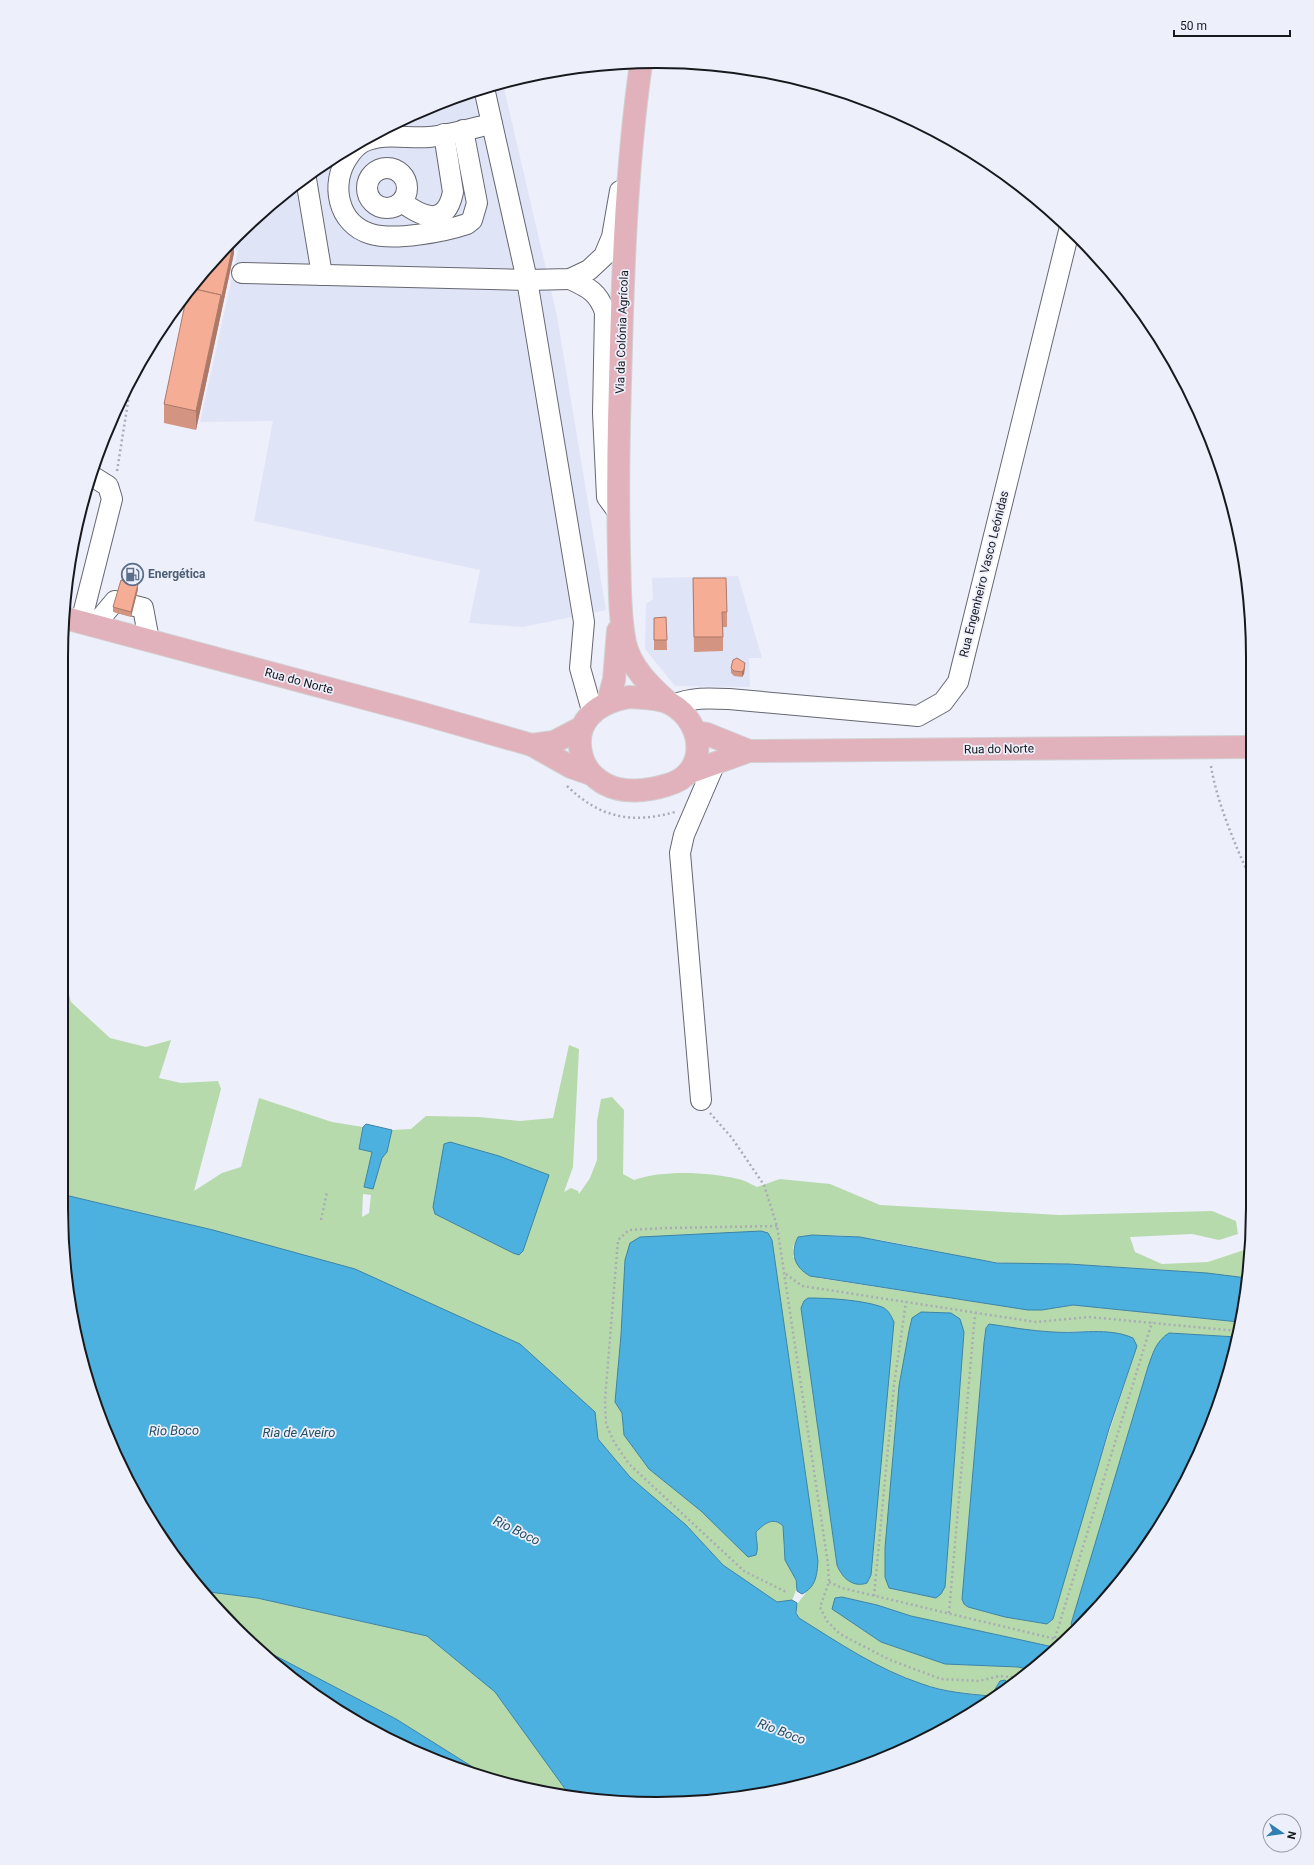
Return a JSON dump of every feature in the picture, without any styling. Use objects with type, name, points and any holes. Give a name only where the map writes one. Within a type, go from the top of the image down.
[{"type":"main road","name":"Via da Colónia Agrícola","points":[[640,69],[627,214],[620,364],[618,512],[620,600],[625,643],[632,662],[648,684],[671,704]]},
{"type":"main road","name":"Via da Colónia Agrícola","points":[[594,715],[614,680],[620,600]]},
{"type":"main road","name":"Rua do Norte","points":[[80,622],[412,711],[532,745],[571,767],[591,774]]},
{"type":"main road","points":[[629,697],[644,698],[671,704],[693,726],[698,744],[695,760],[688,773],[674,784],[652,790],[637,790],[605,784],[591,774],[583,760],[578,744],[594,715],[629,697]]},
{"type":"main road","name":"Rua do Norte","points":[[532,745],[554,742],[594,715]]},
{"type":"main road","name":"Rua do Norte","points":[[693,726],[707,734],[749,751]]},
{"type":"main road","name":"Rua do Norte","points":[[688,773],[749,751],[1246,747]]},
{"type":"street","points":[[242,273],[526,280],[570,279],[589,270],[604,256],[612,237],[640,69]]},
{"type":"street","points":[[485,94],[526,280],[584,622],[580,668],[594,715]]},
{"type":"street","points":[[381,137],[430,137],[492,124]]},
{"type":"street","points":[[349,155],[344,163],[338,178],[340,208],[349,220],[370,234],[385,237],[398,237],[467,224],[472,220],[477,203],[454,132]]},
{"type":"street","points":[[402,202],[416,213],[426,216],[440,214],[447,208],[453,192],[454,132]]},
{"type":"street","points":[[307,184],[322,275]]},
{"type":"street","name":"Rua Engenheiro Vasco Leónidas","points":[[671,704],[696,698],[729,699],[918,716],[943,702],[958,682],[1068,236]]},
{"type":"street","points":[[570,279],[591,289],[601,300],[605,312],[603,414],[607,497],[618,512]]},
{"type":"street","points":[[80,622],[112,499],[108,486],[96,478]]},
{"type":"street","points":[[80,622],[115,601],[143,608],[149,640]]},
{"type":"street","points":[[693,726],[708,707],[729,699]]},
{"type":"street","points":[[701,1100],[680,853],[684,836],[715,763]]},
{"type":"path","points":[[112,499],[129,396]]},
{"type":"path","points":[[1209,748],[1214,780],[1246,869]]},
{"type":"path","points":[[701,1100],[710,1114],[732,1138],[764,1185],[777,1226],[828,1564],[829,1582],[820,1607],[827,1621],[840,1634],[890,1660],[941,1679],[979,1681],[999,1676],[1013,1677]]},
{"type":"path","points":[[322,1220],[327,1192]]},
{"type":"path","points":[[777,1226],[629,1230],[618,1240],[605,1400],[606,1424],[614,1442],[629,1464],[744,1571],[786,1592]]},
{"type":"path","points":[[785,1274],[802,1286],[1036,1322],[1089,1317],[1233,1330]]},
{"type":"path","points":[[874,1596],[894,1385],[906,1302]]},
{"type":"path","points":[[949,1613],[975,1313]]},
{"type":"path","points":[[829,1582],[842,1588],[874,1596],[1055,1638],[1152,1322]]},
{"type":"shaded area","points":[[504,88],[557,316],[606,610],[523,627],[469,623],[480,570],[254,521],[273,421],[200,422],[238,250],[233,249],[269,214],[298,190],[330,167],[396,129],[468,99]]},
{"type":"shaded area","points":[[738,576],[762,658],[749,658],[750,687],[675,686],[645,649],[646,604],[653,599],[652,578]]},
{"type":"green space","points":[[68,991],[71,1002],[110,1038],[146,1047],[171,1040],[159,1078],[181,1083],[218,1081],[221,1089],[194,1191],[222,1173],[241,1167],[259,1098],[332,1122],[363,1127],[359,1148],[372,1152],[364,1187],[387,1152],[392,1130],[411,1129],[426,1116],[479,1117],[520,1121],[553,1118],[569,1045],[579,1049],[573,1167],[564,1192],[571,1188],[578,1191],[579,1194],[590,1178],[597,1160],[597,1121],[601,1099],[612,1097],[624,1110],[623,1174],[634,1180],[672,1173],[686,1173],[726,1177],[748,1182],[757,1187],[780,1179],[830,1184],[880,1205],[1059,1215],[1212,1211],[1236,1221],[1238,1234],[1219,1240],[1192,1234],[1130,1237],[1135,1252],[1162,1264],[1208,1262],[1245,1250],[1242,1277],[1113,1266],[1005,1263],[873,1239],[823,1235],[798,1237],[793,1247],[793,1257],[818,1278],[1028,1310],[1042,1310],[1073,1305],[1235,1322],[1232,1337],[1169,1333],[1148,1367],[1072,1625],[1050,1646],[911,1616],[877,1605],[842,1597],[832,1609],[881,1642],[945,1664],[1024,1668],[987,1696],[954,1692],[923,1685],[868,1662],[799,1618],[796,1609],[798,1603],[807,1591],[818,1561],[772,1240],[621,1335],[615,1402],[622,1413],[624,1435],[649,1469],[701,1511],[748,1557],[758,1548],[756,1532],[759,1529],[772,1521],[783,1526],[785,1559],[796,1586],[792,1600],[777,1602],[723,1565],[685,1525],[630,1477],[598,1439],[594,1412],[213,1230],[68,1196]],"holes":[[[549,1176],[476,1234],[441,1217]],[[363,1194],[371,1195],[369,1213],[362,1217]],[[801,1308],[841,1575],[837,1565]],[[912,1318],[964,1332],[945,1587],[941,1594],[936,1598],[889,1588],[892,1462],[899,1386]],[[989,1324],[1024,1330],[1055,1332],[1104,1331],[1137,1346],[1047,1624],[1005,1617],[968,1607],[964,1604],[962,1599],[986,1328]]]},
{"type":"green space","points":[[211,1592],[257,1598],[427,1636],[495,1692],[566,1790],[542,1786],[474,1768],[396,1719],[274,1655],[241,1624]]},
{"type":"water","points":[[366,1124],[392,1130],[387,1152],[382,1158],[373,1189],[364,1187],[372,1152],[359,1149],[363,1127]]},
{"type":"water","points":[[450,1142],[499,1156],[549,1175],[523,1251],[519,1255],[435,1214],[433,1207],[444,1144]]},
{"type":"water","name":"Ria de Aveiro","points":[[68,1196],[213,1230],[355,1269],[520,1344],[595,1412],[598,1439],[630,1477],[686,1525],[723,1565],[777,1602],[792,1600],[797,1603],[796,1613],[799,1618],[844,1646],[889,1671],[930,1687],[987,1696],[952,1718],[918,1736],[882,1752],[846,1766],[772,1786],[696,1796],[618,1796],[580,1792],[566,1790],[495,1692],[427,1636],[257,1598],[211,1592],[190,1567],[167,1535],[129,1469],[99,1397],[79,1323],[69,1247]]},
{"type":"water","points":[[761,1231],[768,1233],[772,1240],[818,1561],[815,1580],[810,1588],[802,1594],[797,1591],[796,1580],[785,1560],[783,1526],[772,1521],[759,1529],[756,1532],[756,1555],[748,1557],[701,1511],[649,1469],[624,1435],[622,1413],[615,1402],[621,1335],[625,1260],[630,1243],[640,1237]]},
{"type":"water","points":[[812,1235],[860,1237],[997,1263],[1069,1264],[1207,1273],[1242,1277],[1235,1322],[1073,1305],[1042,1310],[1028,1310],[810,1276],[800,1268],[795,1259],[794,1249],[798,1237]]},
{"type":"water","points":[[808,1298],[846,1300],[882,1307],[890,1313],[894,1322],[871,1575],[867,1583],[862,1584],[853,1583],[845,1578],[837,1565],[801,1308],[804,1301]]},
{"type":"water","points":[[921,1312],[951,1313],[960,1319],[964,1332],[945,1587],[941,1594],[936,1598],[889,1588],[885,1577],[885,1548],[899,1386],[912,1318]]},
{"type":"water","points":[[989,1324],[1045,1331],[1114,1333],[1133,1338],[1137,1346],[1109,1429],[1053,1619],[1047,1624],[1005,1617],[968,1607],[964,1604],[962,1599],[984,1343],[986,1328]]},
{"type":"water","points":[[1169,1333],[1232,1337],[1215,1397],[1201,1433],[1185,1469],[1167,1502],[1147,1535],[1124,1567],[1100,1596],[1072,1625],[1148,1367],[1153,1352]]},
{"type":"water","points":[[842,1597],[877,1605],[911,1616],[1050,1646],[1024,1668],[945,1664],[881,1642],[832,1609],[835,1598]]},
{"type":"water","points":[[274,1655],[396,1719],[474,1768],[432,1752],[396,1736],[362,1718],[330,1698]]},
{"type":"water","name":"Ria de Aveiro","points":[[1005,1680],[1007,1682],[994,1691],[1000,1681]]},
{"type":"building","points":[[232,250],[221,300],[221,295],[197,290]]},
{"type":"building","points":[[197,290],[221,295],[196,411],[164,404],[185,305]]},
{"type":"building","points":[[693,578],[726,578],[727,612],[722,612],[723,637],[694,637]]},
{"type":"building","points":[[121,580],[138,584],[131,612],[113,607]]},
{"type":"building","points":[[666,617],[667,640],[654,640],[654,618]]},
{"type":"building","points":[[737,658],[745,663],[742,672],[734,671],[731,668],[733,660]]},
{"type":"place","name":"Energética","points":[[133,574]]},
{"type":"water label","name":"Rio Boco","points":[[174,1430]]},
{"type":"water label","name":"Rio Boco","points":[[517,1530]]},
{"type":"water label","name":"Rio Boco","points":[[782,1731]]}]
